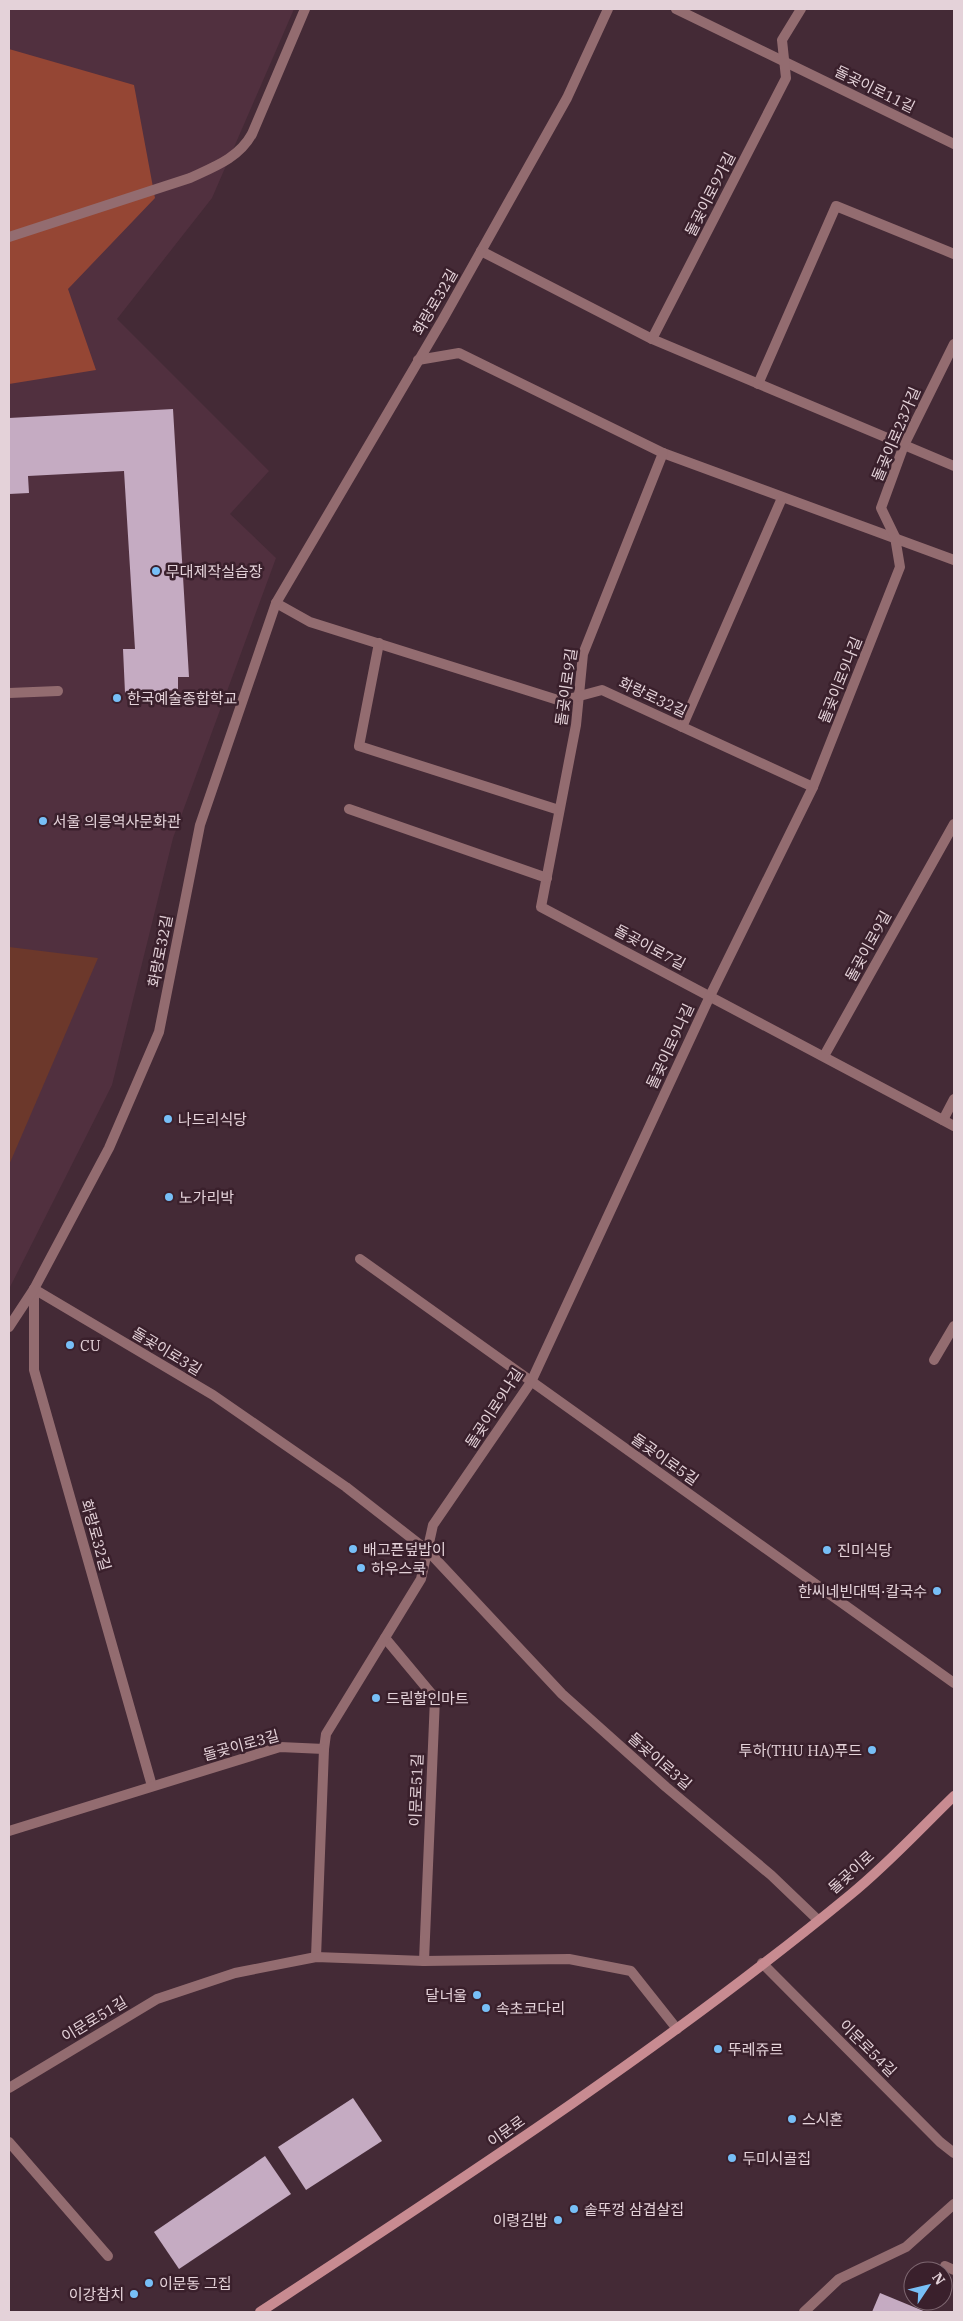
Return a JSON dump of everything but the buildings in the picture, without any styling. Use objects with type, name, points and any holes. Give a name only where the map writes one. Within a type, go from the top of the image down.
[{"type":"main road","name":"돌곶이로","points":[[762,1963],[852,1894],[954,1796]]},
{"type":"main road","name":"이문로","points":[[260,2312],[468,2176],[677,2029],[762,1963]]},
{"type":"street","points":[[9,237],[190,178],[216,166],[237,153],[247,144],[252,134],[305,9]]},
{"type":"street","name":"화랑로32길","points":[[9,1327],[34,1289],[110,1148],[159,1032],[200,825],[276,603],[481,251],[567,98],[608,9]]},
{"type":"street","name":"돌곶이로11길","points":[[676,9],[954,144]]},
{"type":"street","points":[[783,61],[782,40],[801,9]]},
{"type":"street","name":"돌곶이로9가길","points":[[652,339],[786,78],[783,61]]},
{"type":"street","points":[[758,384],[836,206],[954,254]]},
{"type":"street","points":[[481,251],[652,339],[954,466]]},
{"type":"street","name":"돌곶이로23가길","points":[[895,537],[881,508],[904,445],[954,344]]},
{"type":"street","points":[[418,360],[458,353],[663,453],[954,560]]},
{"type":"street","name":"돌곶이로9길","points":[[547,878],[576,725],[583,654],[663,453]]},
{"type":"street","points":[[682,727],[782,498]]},
{"type":"street","name":"돌곶이로9나길","points":[[428,1551],[433,1525],[530,1382],[710,996],[813,787],[900,567],[895,537]]},
{"type":"street","name":"화랑로32길","points":[[276,603],[310,622],[561,700],[602,690],[813,787]]},
{"type":"street","points":[[379,643],[359,746],[559,810]]},
{"type":"street","points":[[9,693],[58,691]]},
{"type":"street","points":[[349,809],[547,878]]},
{"type":"street","name":"돌곶이로9길","points":[[824,1056],[954,824]]},
{"type":"street","name":"돌곶이로7길","points":[[547,878],[541,907],[954,1126]]},
{"type":"street","points":[[943,1120],[954,1099]]},
{"type":"street","name":"돌곶이로5길","points":[[360,1258],[530,1382],[954,1683]]},
{"type":"street","name":"화랑로32길","points":[[34,1289],[34,1370],[152,1786]]},
{"type":"street","name":"돌곶이로3길","points":[[34,1289],[213,1395],[346,1487],[428,1551],[562,1694],[666,1787],[772,1875],[818,1920]]},
{"type":"street","points":[[934,1360],[954,1326]]},
{"type":"street","points":[[316,1957],[326,1734],[421,1579],[428,1551]]},
{"type":"street","name":"이문로51길","points":[[385,1638],[436,1698],[424,1961]]},
{"type":"street","name":"돌곶이로3길","points":[[9,1831],[280,1747],[324,1749]]},
{"type":"street","name":"이문로51길","points":[[9,2088],[157,1999],[235,1973],[316,1957],[424,1961],[568,1958],[631,1971],[677,2029]]},
{"type":"street","name":"이문로54길","points":[[762,1963],[940,2142],[954,2153]]},
{"type":"street","points":[[9,2142],[108,2256]]},
{"type":"street","points":[[804,2312],[839,2279],[906,2247],[954,2204]]},
{"type":"shaded area","name":"한국예술종합학교","points":[[9,9],[294,9],[212,198],[117,319],[269,471],[230,514],[276,558],[173,838],[112,1085],[9,1289]]},
{"type":"shaded area","points":[[9,49],[134,85],[155,198],[68,289],[96,370],[9,384]]},
{"type":"shaded area","points":[[9,947],[98,958],[9,1165]]},
{"type":"place","name":"무대제작실습장","points":[[156,571]]},
{"type":"place","name":"한국예술종합학교","points":[[117,698]]},
{"type":"place","name":"서울 의릉역사문화관","points":[[43,821]]},
{"type":"place","name":"나드리식당","points":[[168,1119]]},
{"type":"place","name":"노가리박","points":[[169,1197]]},
{"type":"place","name":"CU","points":[[70,1345]]},
{"type":"place","name":"배고픈덮밥이","points":[[353,1549]]},
{"type":"place","name":"진미식당","points":[[827,1550]]},
{"type":"place","name":"하우스쿡","points":[[361,1568]]},
{"type":"place","name":"한씨네빈대떡·칼국수","points":[[937,1591]]},
{"type":"place","name":"드림할인마트","points":[[376,1698]]},
{"type":"place","name":"투하(THU HA)푸드","points":[[872,1750]]},
{"type":"place","name":"달너울","points":[[477,1995]]},
{"type":"place","name":"속초코다리","points":[[486,2008]]},
{"type":"place","name":"뚜레쥬르","points":[[718,2049]]},
{"type":"place","name":"스시혼","points":[[792,2119]]},
{"type":"place","name":"두미시골집","points":[[732,2158]]},
{"type":"place","name":"솥뚜껑 삼겹살집","points":[[574,2209]]},
{"type":"place","name":"이령김밥","points":[[558,2220]]},
{"type":"place","name":"이문동 그집","points":[[149,2283]]},
{"type":"place","name":"이강참치","points":[[134,2294]]}]
